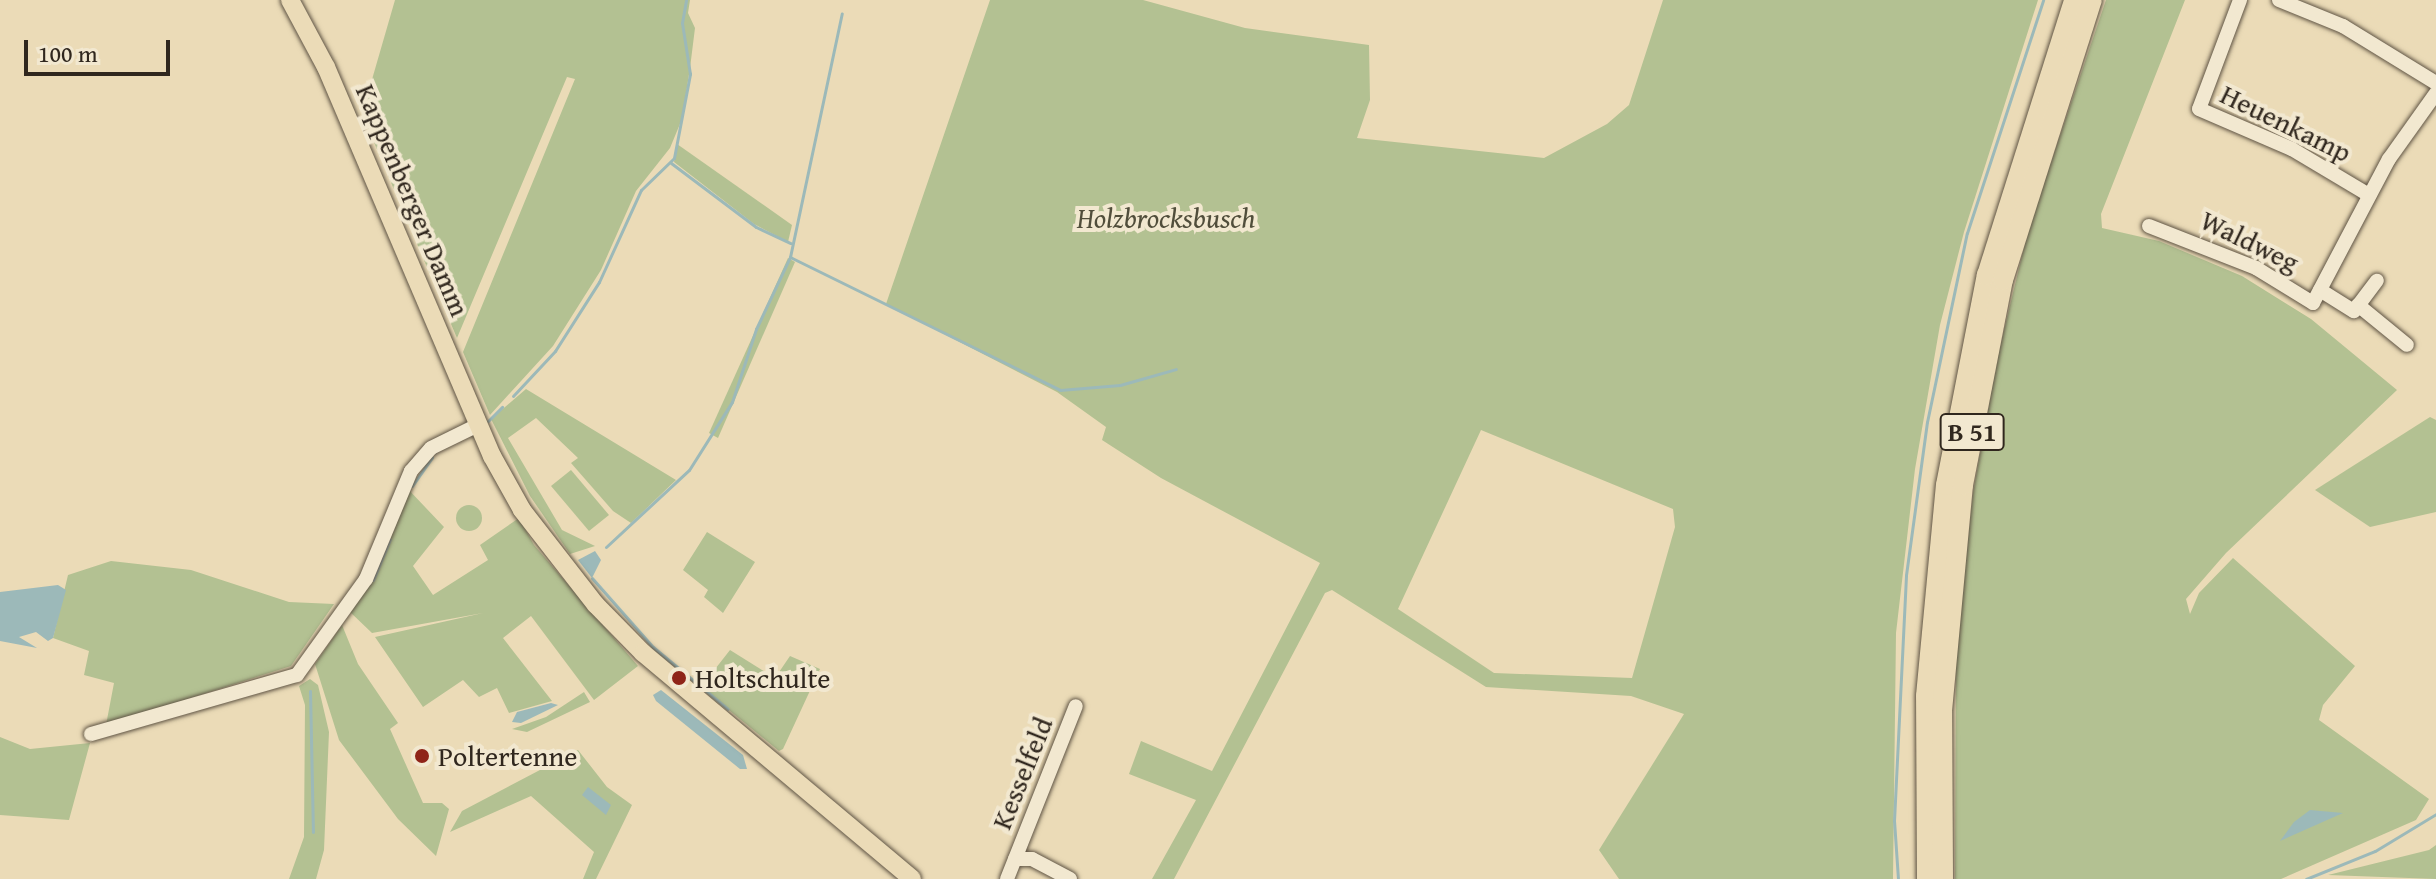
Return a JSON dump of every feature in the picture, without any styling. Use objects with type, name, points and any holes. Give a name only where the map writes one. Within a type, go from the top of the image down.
[{"type":"highway","name":"B 51","points":[[1927,879],[1926,696],[1946,485],[1987,275],[2074,0]]},
{"type":"highway","name":"B 51","points":[[1943,879],[1946,635],[1970,441],[2020,220],[2092,0]]},
{"type":"main road","name":"Kappenberger Damm","points":[[290,0],[326,67],[478,425],[522,510],[618,628],[912,879]]},
{"type":"street","name":"Heuenkamp","points":[[2240,0],[2199,109],[2292,149],[2369,195]]},
{"type":"street","points":[[2279,0],[2343,26],[2436,83]]},
{"type":"street","name":"Waldweg","points":[[2149,226],[2243,262],[2313,303],[2369,195],[2436,93]]},
{"type":"street","points":[[2358,305],[2377,281]]},
{"type":"street","name":"Waldweg","points":[[2320,290],[2348,310],[2358,305],[2407,345]]},
{"type":"street","points":[[91,734],[297,675],[366,579],[411,471],[431,448],[478,425]]},
{"type":"street","name":"Kesselfeld","points":[[1007,879],[1076,706]]},
{"type":"street","name":"Kesselfeld","points":[[1015,859],[1032,859],[1070,879]]},
{"type":"green space","points":[[395,0],[690,0],[688,13],[695,28],[690,68],[682,119],[670,148],[636,191],[601,270],[553,346],[490,415],[463,352],[575,79],[567,77],[457,338],[362,114]]},
{"type":"green space","name":"Holzbrocksbusch","points":[[990,0],[1143,0],[1245,28],[1369,45],[1370,100],[1357,138],[1544,158],[1607,124],[1629,105],[1663,0],[2038,0],[1964,232],[1940,325],[1915,469],[1896,633],[1893,879],[1619,879],[1599,850],[1684,714],[1631,696],[1486,687],[1332,590],[1325,593],[1174,879],[1152,879],[1196,800],[1129,774],[1141,741],[1212,771],[1320,563],[1161,478],[1102,440],[1106,427],[1057,392],[886,304]],"holes":[[[1481,430],[1673,509],[1675,527],[1632,678],[1494,673],[1398,609]]]},
{"type":"green space","points":[[2106,0],[2185,0],[2101,214],[2102,228],[2159,241],[2242,276],[2311,319],[2397,390],[2226,553],[2186,599],[2190,614],[2199,593],[2233,558],[2355,666],[2323,705],[2319,720],[2429,799],[2416,820],[2281,879],[1955,879],[1956,649],[1973,493],[1997,359],[2029,227]]},
{"type":"green space","points":[[677,144],[792,225],[788,242],[754,224],[674,162]]},
{"type":"green space","points":[[788,258],[795,262],[718,438],[709,433]]},
{"type":"green space","points":[[526,389],[676,480],[631,523],[613,511],[571,463],[578,458],[536,418],[508,438],[562,530],[595,546],[570,554],[530,496],[491,419]]},
{"type":"green space","points":[[2430,417],[2436,420],[2436,512],[2370,527],[2315,490]]},
{"type":"green space","points":[[571,470],[609,515],[589,531],[551,486]]},
{"type":"green space","points":[[407,488],[444,527],[413,566],[433,595],[488,560],[480,545],[519,518],[534,545],[638,666],[594,700],[531,616],[503,638],[552,701],[509,713],[497,688],[479,697],[463,680],[423,707],[375,637],[483,613],[372,633],[349,611]]},
{"type":"green space","points":[[469,505],[478,509],[482,518],[478,527],[469,531],[460,527],[456,518],[460,509]]},
{"type":"green space","points":[[707,532],[755,562],[723,613],[704,597],[708,590],[683,570]]},
{"type":"green space","points":[[111,561],[191,570],[289,602],[334,604],[291,666],[106,725],[114,683],[84,675],[89,651],[53,638],[68,575]]},
{"type":"green space","points":[[342,625],[358,664],[398,723],[390,729],[423,803],[442,803],[449,809],[436,856],[398,819],[339,740],[315,664]]},
{"type":"green space","points":[[730,650],[775,678],[790,656],[820,669],[783,749],[779,751],[701,687]]},
{"type":"green space","points":[[310,679],[318,685],[329,732],[324,850],[316,879],[289,879],[304,837],[305,705],[299,686]]},
{"type":"green space","points":[[584,692],[590,702],[527,732],[512,729],[546,717]]},
{"type":"green space","points":[[0,737],[30,749],[90,743],[69,820],[0,815]]},
{"type":"green space","points":[[578,750],[607,787],[632,805],[596,879],[583,879],[594,852],[531,796],[450,832],[462,811]]},
{"type":"green space","points":[[2436,845],[2436,879],[2328,875],[2429,850]]},
{"type":"water","points":[[595,551],[601,560],[592,578],[578,560]]},
{"type":"water","points":[[58,585],[66,590],[53,638],[48,641],[36,632],[19,637],[37,648],[0,641],[0,592]]},
{"type":"water","points":[[661,690],[743,755],[747,769],[740,769],[656,701],[653,695]]},
{"type":"water","points":[[551,703],[558,705],[521,723],[512,722],[517,712]]},
{"type":"water","points":[[588,787],[611,805],[606,815],[582,795]]},
{"type":"water","points":[[2310,810],[2343,813],[2280,841],[2294,822]]},
{"type":"waterway","points":[[513,396],[555,351],[599,282],[641,190],[674,158],[690,74],[682,23],[686,0]]},
{"type":"waterway","points":[[1898,879],[1894,821],[1906,575],[1927,422],[1967,233],[2043,0]]},
{"type":"waterway","points":[[606,547],[689,470],[732,402],[756,329],[790,257],[842,13]]},
{"type":"waterway","points":[[671,163],[756,227],[790,243]]},
{"type":"waterway","points":[[790,257],[1060,390],[1120,385],[1176,369]]},
{"type":"waterway","points":[[488,421],[502,407]]},
{"type":"waterway","points":[[412,486],[432,457]]},
{"type":"waterway","points":[[373,580],[390,539]]},
{"type":"waterway","points":[[592,578],[653,647],[728,709]]},
{"type":"waterway","points":[[310,691],[313,832]]},
{"type":"waterway","points":[[2306,879],[2375,851],[2436,814]]},
{"type":"place","name":"Holtschulte","points":[[679,678]]},
{"type":"place","name":"Poltertenne","points":[[422,756]]}]
